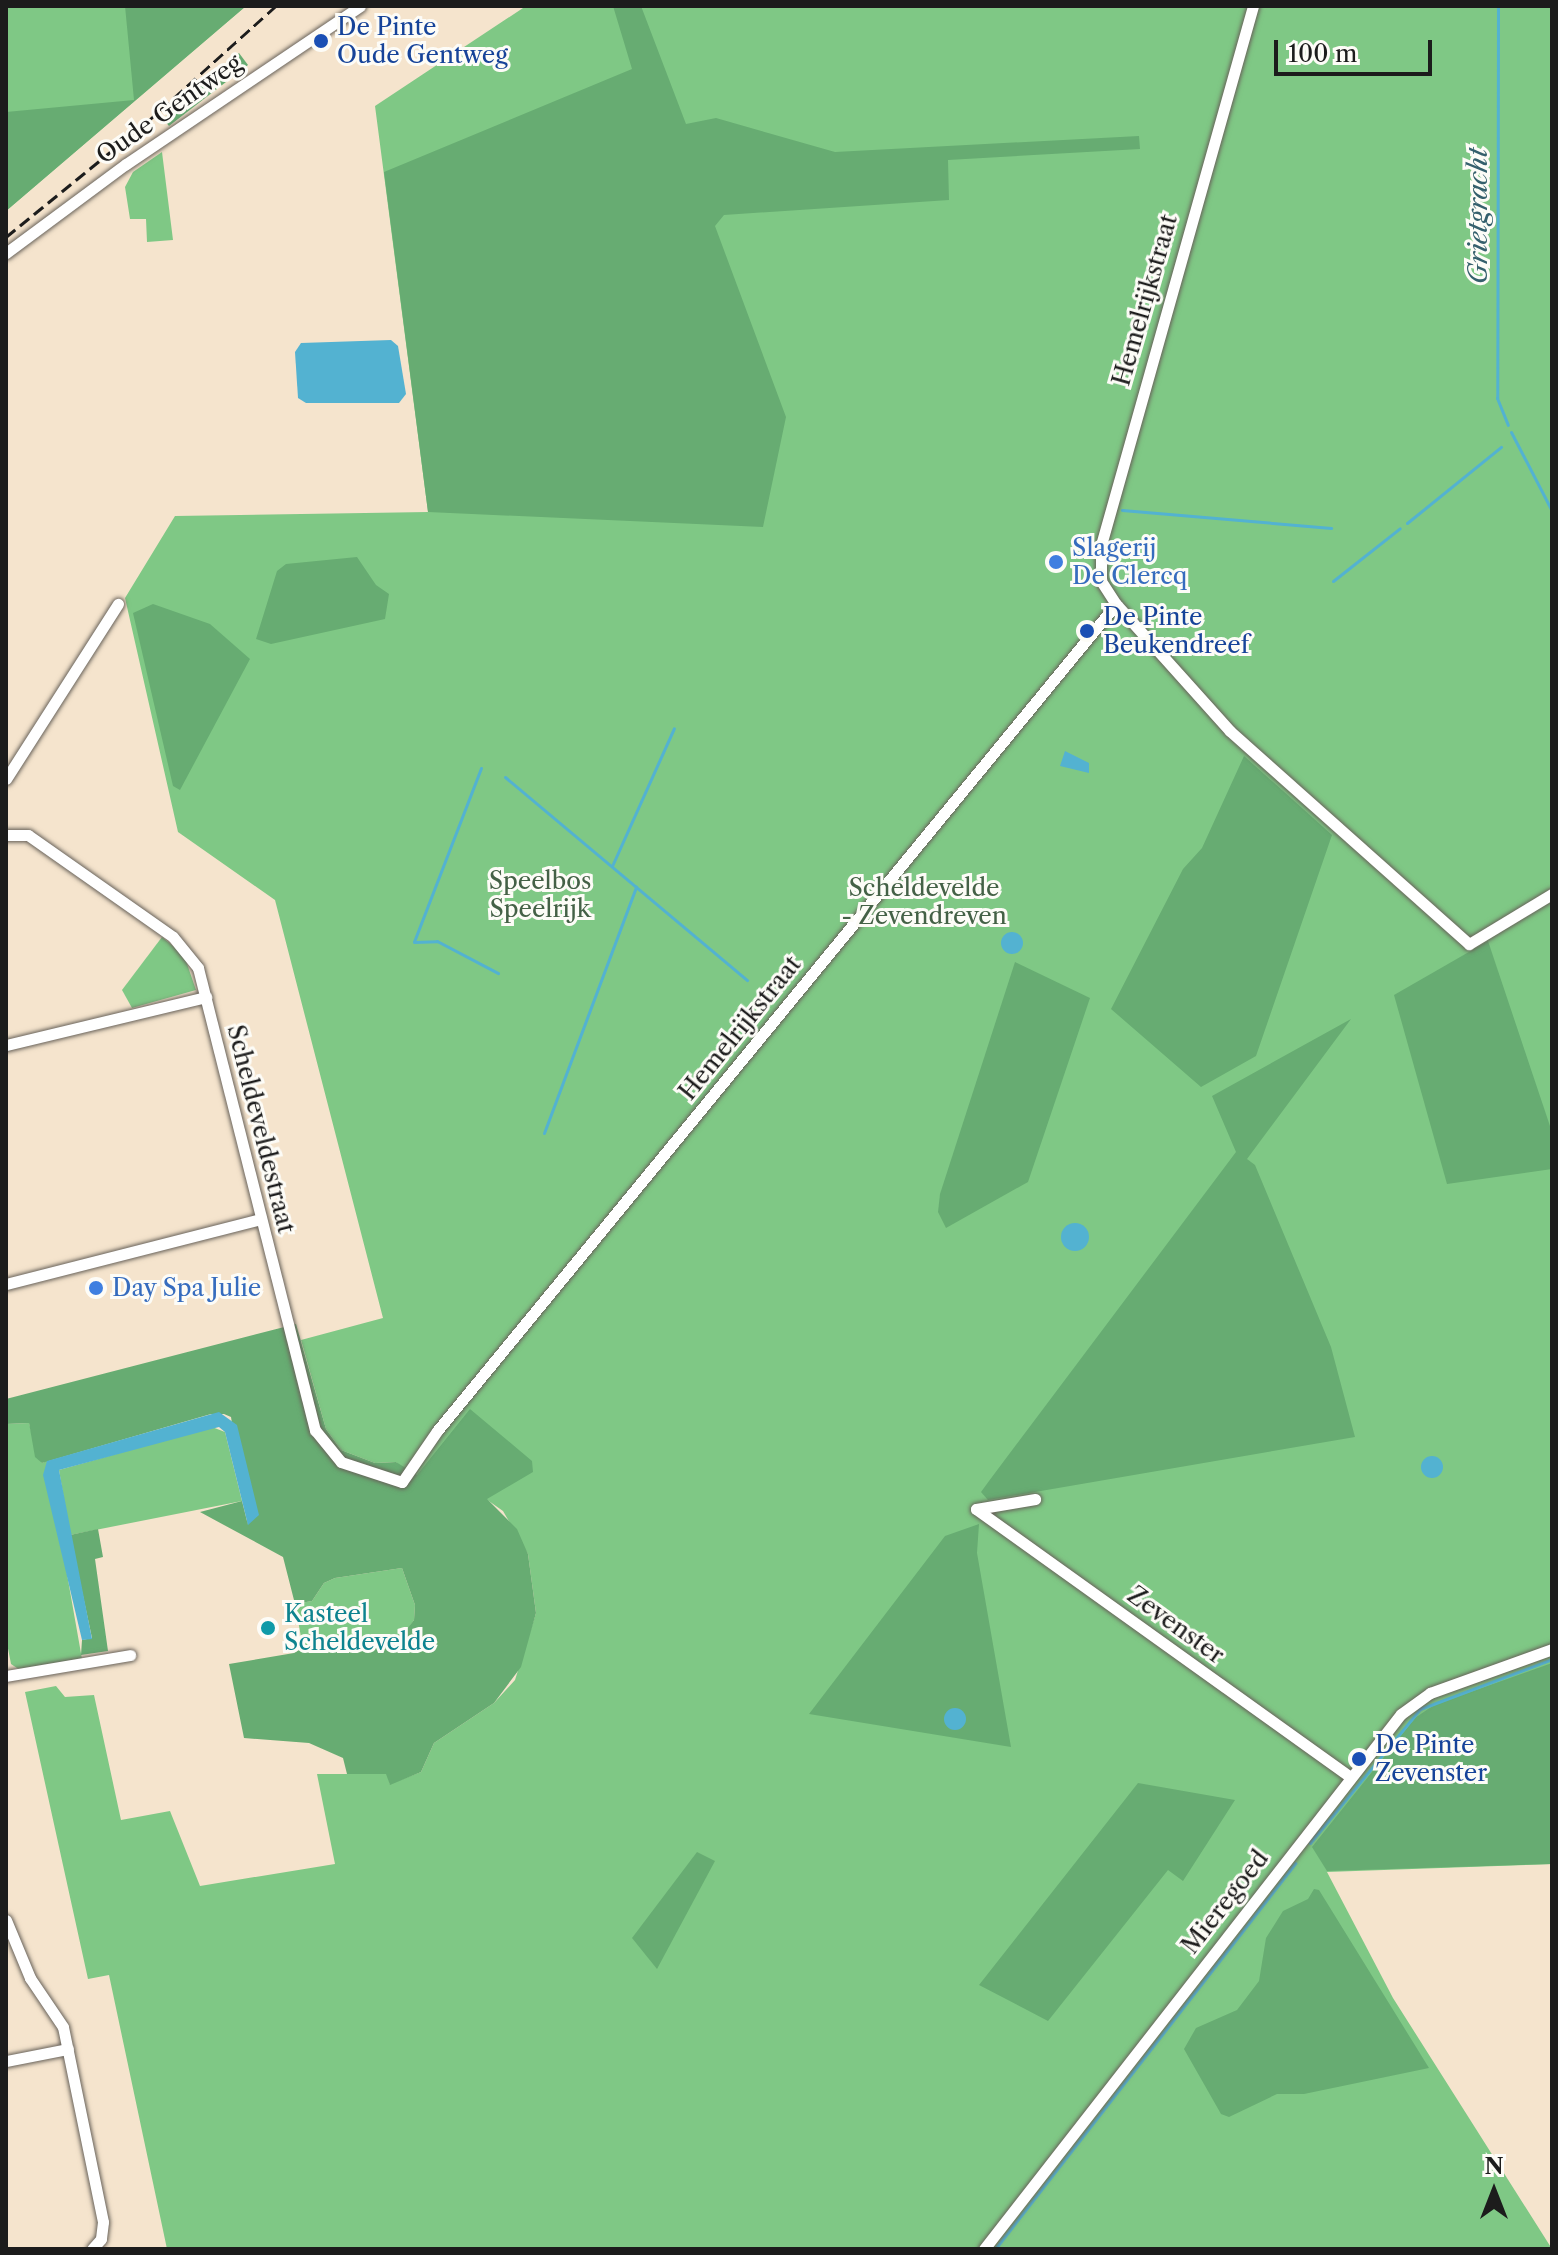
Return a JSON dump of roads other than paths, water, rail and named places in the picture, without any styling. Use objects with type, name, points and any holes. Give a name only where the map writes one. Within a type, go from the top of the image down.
[{"type":"street","name":"Oude Gentweg","points":[[6,253],[126,164],[360,6]]},
{"type":"street","name":"Hemelrijkstraat","points":[[1253,6],[1101,545],[1101,581],[1116,604],[1230,731],[1469,944],[1552,894]]},
{"type":"street","points":[[6,779],[118,604]]},
{"type":"street","name":"Hemelrijkstraat","points":[[402,1482],[437,1431],[1116,604]]},
{"type":"street","name":"Scheldeveldestraat","points":[[6,835],[28,835],[173,937],[198,968],[319,1440],[351,1467],[402,1482]]},
{"type":"street","points":[[6,1045],[206,997]]},
{"type":"street","points":[[6,1284],[261,1219]]},
{"type":"street","name":"Zevenster","points":[[1035,1499],[976,1509],[1350,1777]]},
{"type":"street","name":"Mieregoed","points":[[984,2249],[1350,1777],[1414,1701],[1552,1649]]},
{"type":"street","points":[[7,1673],[130,1655]]},
{"type":"street","points":[[6,1920],[30,1978],[58,2013],[68,2049],[103,2222],[101,2239],[92,2249]]},
{"type":"street","points":[[6,2061],[68,2049]]},
{"type":"water","points":[[391,340],[398,346],[406,394],[399,403],[306,403],[298,398],[295,352],[301,343]]},
{"type":"water","points":[[1065,751],[1089,763],[1089,773],[1060,766]]},
{"type":"water","points":[[1012,932],[1020,935],[1023,943],[1020,951],[1012,954],[1004,951],[1001,943],[1004,935]]},
{"type":"water","points":[[1075,1223],[1085,1227],[1089,1237],[1085,1247],[1075,1251],[1065,1247],[1061,1237],[1065,1227]]},
{"type":"water","points":[[219,1412],[237,1425],[259,1515],[248,1525],[225,1432],[219,1427],[59,1470],[92,1639],[82,1640],[43,1475],[47,1461]]},
{"type":"water","points":[[1428,1456],[1436,1456],[1443,1467],[1436,1478],[1428,1478],[1421,1471],[1421,1463]]},
{"type":"water","points":[[955,1708],[963,1711],[966,1719],[963,1727],[955,1730],[947,1727],[944,1719],[947,1711]]},
{"type":"waterway","name":"Grietgracht","points":[[1498,6],[1497,398],[1508,425]]},
{"type":"waterway","name":"Grietgracht","points":[[1511,432],[1552,511]]},
{"type":"waterway","points":[[1407,523],[1501,447]]},
{"type":"waterway","points":[[1122,510],[1331,528]]},
{"type":"waterway","points":[[1333,581],[1400,528]]},
{"type":"waterway","points":[[612,866],[674,728]]},
{"type":"waterway","points":[[481,768],[414,942],[437,941],[498,973]]},
{"type":"waterway","points":[[505,777],[747,980]]},
{"type":"waterway","points":[[544,1133],[636,887]]},
{"type":"waterway","points":[[1310,1843],[1420,1709],[1552,1659]]},
{"type":"waterway","points":[[995,2249],[1295,1863]]},
{"type":"railway","points":[[6,237],[147,122],[276,6]]},
{"type":"place","name":"De Pinte Oude Gentweg","points":[[321,41]]},
{"type":"place","name":"Slagerij De Clercq","points":[[1056,562]]},
{"type":"place","name":"De Pinte Beukendreef","points":[[1087,631]]},
{"type":"place","name":"Day Spa Julie","points":[[96,1288]]},
{"type":"place","name":"Kasteel Scheldevelde","points":[[268,1628]]},
{"type":"place","name":"De Pinte Zevenster","points":[[1359,1759]]},
{"type":"park label","name":"Speelbos Speelrijk","points":[[540,895]]},
{"type":"park label","name":"Scheldevelde - Zevendreven","points":[[924,902]]}]
